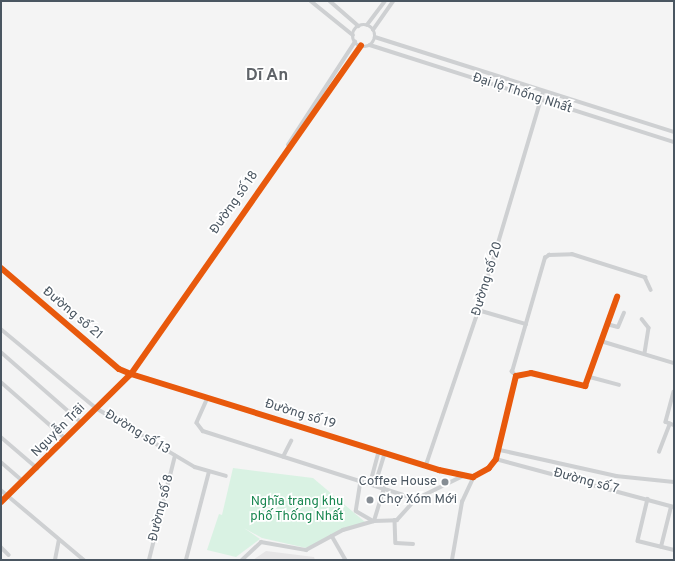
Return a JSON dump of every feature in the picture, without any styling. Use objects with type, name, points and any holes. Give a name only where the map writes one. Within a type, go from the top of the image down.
[{"type":"street","points":[[311,1],[353,35],[355,42],[361,46],[370,45],[375,37],[373,30],[368,25]]},
{"type":"street","points":[[330,1],[359,26],[368,25],[385,1]]},
{"type":"street","points":[[373,30],[393,1]]},
{"type":"street","points":[[353,35],[359,26]]},
{"type":"street","name":"Đại lộ Thống Nhất","points":[[375,37],[544,92],[674,132]]},
{"type":"street","name":"Đường số 18","points":[[131,374],[286,148],[355,42]]},
{"type":"street","name":"Đại lộ Thống Nhất","points":[[370,45],[541,101],[674,142]]},
{"type":"street","name":"Đường số 18","points":[[286,148],[330,91],[361,46]]},
{"type":"street","points":[[325,86],[330,91]]},
{"type":"street","name":"Đường số 20","points":[[426,465],[478,310],[544,92]]},
{"type":"street","points":[[607,121],[610,112]]},
{"type":"street","points":[[516,376],[512,372],[545,258],[549,255],[572,254],[644,277],[650,290]]},
{"type":"street","name":"Đường số 21","points":[[1,268],[119,369],[131,374]]},
{"type":"street","points":[[516,376],[531,373],[582,386],[590,377],[606,324],[617,297]]},
{"type":"street","points":[[478,310],[526,324]]},
{"type":"street","points":[[606,324],[618,327],[624,313]]},
{"type":"street","points":[[642,319],[649,328],[644,354]]},
{"type":"street","name":"Đường số 13","points":[[1,328],[96,408],[175,456],[209,472],[226,476]]},
{"type":"street","points":[[601,341],[674,363]]},
{"type":"street","points":[[1,352],[82,423]]},
{"type":"street","name":"Đường số 19","points":[[131,374],[464,476]]},
{"type":"street","name":"Nguyễn Trãi","points":[[1,502],[131,374]]},
{"type":"street","points":[[242,560],[261,542],[306,550],[332,536],[373,521],[395,520],[416,499],[464,476],[474,476],[489,468],[496,459],[500,450],[516,376]]},
{"type":"street","points":[[590,377],[619,385]]},
{"type":"street","points":[[1,382],[66,439]]},
{"type":"street","points":[[659,452],[672,424],[666,421],[674,392]]},
{"type":"street","points":[[208,398],[197,423],[198,429],[416,499]]},
{"type":"street","points":[[1,437],[37,468]]},
{"type":"street","points":[[283,457],[291,441]]},
{"type":"street","points":[[500,450],[616,476],[674,482]]},
{"type":"street","points":[[370,484],[380,451]]},
{"type":"street","points":[[375,486],[385,452]]},
{"type":"street","name":"Đường số 8","points":[[149,560],[175,456]]},
{"type":"street","name":"Đường số 7","points":[[496,459],[648,499],[672,507]]},
{"type":"street","points":[[1,462],[23,481]]},
{"type":"street","points":[[186,560],[209,472]]},
{"type":"street","points":[[452,560],[460,511],[474,476]]},
{"type":"street","points":[[361,481],[356,511],[373,521]]},
{"type":"street","points":[[373,521],[384,488]]},
{"type":"street","points":[[1,490],[84,560]]},
{"type":"street","points":[[648,499],[638,540],[674,550]]},
{"type":"street","points":[[661,547],[672,507]]},
{"type":"street","points":[[395,520],[396,543],[413,544]]},
{"type":"street","points":[[332,536],[346,560]]},
{"type":"street","points":[[55,560],[59,540]]},
{"type":"street","points":[[1,547],[9,555]]},
{"type":"shaded area","points":[[266,551],[314,557],[315,560],[253,560]]},
{"type":"green space","name":"Nghĩa trang khu phố Thống Nhất","points":[[233,468],[313,478],[365,522],[306,548],[262,538],[244,528],[260,539],[236,557],[207,550],[219,514],[222,515]]},
{"type":"cycle path","points":[[1,502],[131,374],[361,46]]},
{"type":"cycle path","points":[[1,268],[119,369],[439,470],[473,477],[489,468],[496,459],[516,376],[531,373],[585,386],[617,297]]},
{"type":"place","name":"Coffee House","points":[[445,482]]},
{"type":"place","name":"Chợ Xóm Mới","points":[[370,500]]},
{"type":"district","name":"Dĩ An","points":[[267,77]]}]
